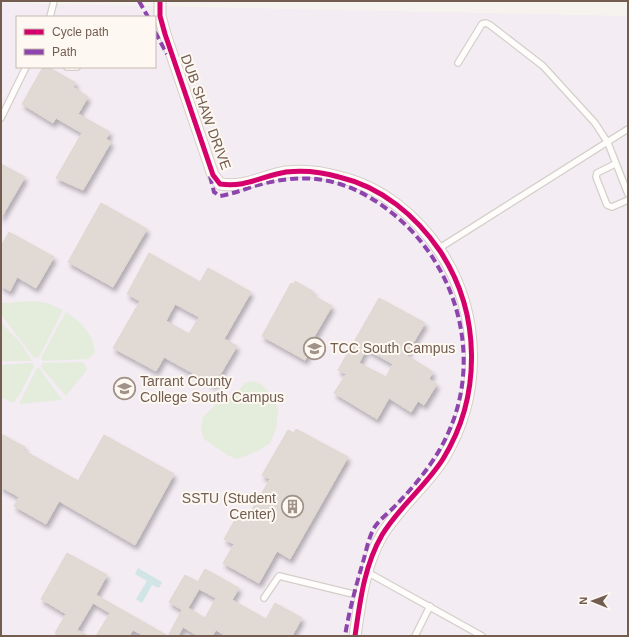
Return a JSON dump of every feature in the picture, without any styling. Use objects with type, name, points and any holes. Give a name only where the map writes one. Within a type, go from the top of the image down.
[{"type":"street","name":"DUB SHAW DRIVE","points":[[160,1],[158,21],[213,175],[220,184],[234,186],[286,172],[307,171],[340,177],[376,191],[395,202],[412,217],[438,249],[452,272],[468,314],[472,343],[471,378],[466,406],[457,432],[443,459],[423,486],[390,523],[381,537],[367,572],[361,596],[355,636]]},
{"type":"lane","points":[[50,16],[54,1]]},
{"type":"lane","points":[[458,62],[482,24],[490,25],[543,66],[595,123],[608,143],[628,194]]},
{"type":"lane","points":[[1,118],[26,68]]},
{"type":"lane","points":[[438,249],[628,129]]},
{"type":"lane","points":[[615,164],[597,173],[596,177],[607,205],[612,207],[628,200]]},
{"type":"lane","points":[[367,572],[482,636]]},
{"type":"lane","points":[[264,598],[279,576],[361,596]]},
{"type":"lane","points":[[415,636],[430,606]]},
{"type":"shaded area","name":"TCC South Campus","points":[[1,3],[628,16],[628,629],[624,636],[1,636]]},
{"type":"shaded area","points":[[138,568],[162,582],[159,588],[152,585],[142,603],[136,599],[147,581],[135,574]]},
{"type":"green space","points":[[34,301],[47,303],[63,310],[39,357],[34,358],[1,314],[1,303]]},
{"type":"green space","points":[[66,312],[81,324],[89,334],[95,353],[88,359],[43,361],[41,358]]},
{"type":"green space","points":[[1,323],[21,343],[32,361],[1,361]]},
{"type":"green space","points":[[83,362],[87,368],[86,371],[66,396],[41,367],[43,363]]},
{"type":"green space","points":[[32,363],[34,366],[21,392],[13,403],[1,397],[1,365]]},
{"type":"green space","points":[[37,368],[39,368],[62,400],[19,404]]},
{"type":"green space","points":[[254,381],[262,385],[275,399],[278,412],[276,429],[270,443],[258,451],[237,459],[227,455],[204,439],[201,429],[203,417],[216,404],[233,397],[245,383]]},
{"type":"building","points":[[42,68],[50,68],[76,83],[73,87],[88,97],[78,114],[110,132],[106,139],[111,142],[83,190],[56,178],[82,133],[56,118],[53,123],[22,104]]},
{"type":"building","points":[[1,164],[25,177],[1,218]]},
{"type":"building","points":[[101,203],[147,229],[113,287],[68,262]]},
{"type":"building","points":[[9,232],[54,257],[36,288],[17,277],[10,291],[1,286],[1,246]]},
{"type":"building","points":[[149,253],[200,282],[208,268],[251,292],[224,339],[237,346],[214,385],[164,357],[156,371],[113,348],[140,301],[127,294]],"holes":[[[175,304],[199,317],[189,334],[166,321]]]},
{"type":"building","points":[[295,281],[314,292],[312,295],[332,306],[314,337],[317,339],[305,360],[262,336],[291,283],[294,284]]},
{"type":"building","points":[[379,298],[425,323],[406,355],[433,372],[429,379],[437,384],[424,405],[418,401],[411,412],[389,398],[377,419],[334,393],[346,374],[338,370]],"holes":[[[366,349],[393,364],[386,377],[359,363]]]},
{"type":"building","name":"SSTU (Student Center)","points":[[296,429],[348,457],[290,559],[277,551],[259,583],[223,563],[234,544],[224,539],[236,518],[244,523],[270,479],[262,475],[288,430],[294,433]]},
{"type":"building","points":[[1,434],[25,447],[23,450],[78,481],[104,435],[174,474],[135,545],[59,501],[46,524],[14,506],[19,497],[1,487]]},
{"type":"building","points":[[67,553],[107,575],[96,595],[168,636],[145,636],[133,630],[129,636],[96,636],[110,613],[93,603],[77,630],[88,636],[60,636],[55,633],[66,614],[41,599]]},
{"type":"building","points":[[205,569],[239,588],[232,600],[266,619],[275,603],[302,618],[292,636],[226,636],[216,630],[212,636],[198,636],[183,627],[178,636],[168,636],[182,610],[169,602],[185,575],[198,582]],"holes":[[[199,589],[216,598],[205,618],[188,608]]]},
{"type":"marked path","points":[[139,1],[147,16]]},
{"type":"marked path","points":[[156,34],[167,54]]},
{"type":"marked path","points":[[210,176],[214,192],[220,196],[269,182],[305,178],[333,182],[360,192],[392,213],[414,233],[432,256],[446,282],[456,309],[462,337],[464,366],[460,395],[452,424],[442,446],[429,466],[414,485],[375,526],[368,542],[355,589],[345,636]]},
{"type":"cycle path","points":[[160,1],[160,16],[165,34],[213,175],[220,184],[229,185],[246,183],[286,172],[306,171],[333,175],[370,188],[397,205],[431,238],[454,275],[463,301],[469,327],[472,355],[470,382],[465,409],[456,435],[443,459],[389,525],[376,547],[364,584],[355,636]]},
{"type":"place","name":"TCC South Campus","points":[[314,348]]},
{"type":"place","name":"Tarrant County College South Campus","points":[[125,389]]},
{"type":"place","name":"SSTU (Student Center)","points":[[292,506]]}]
